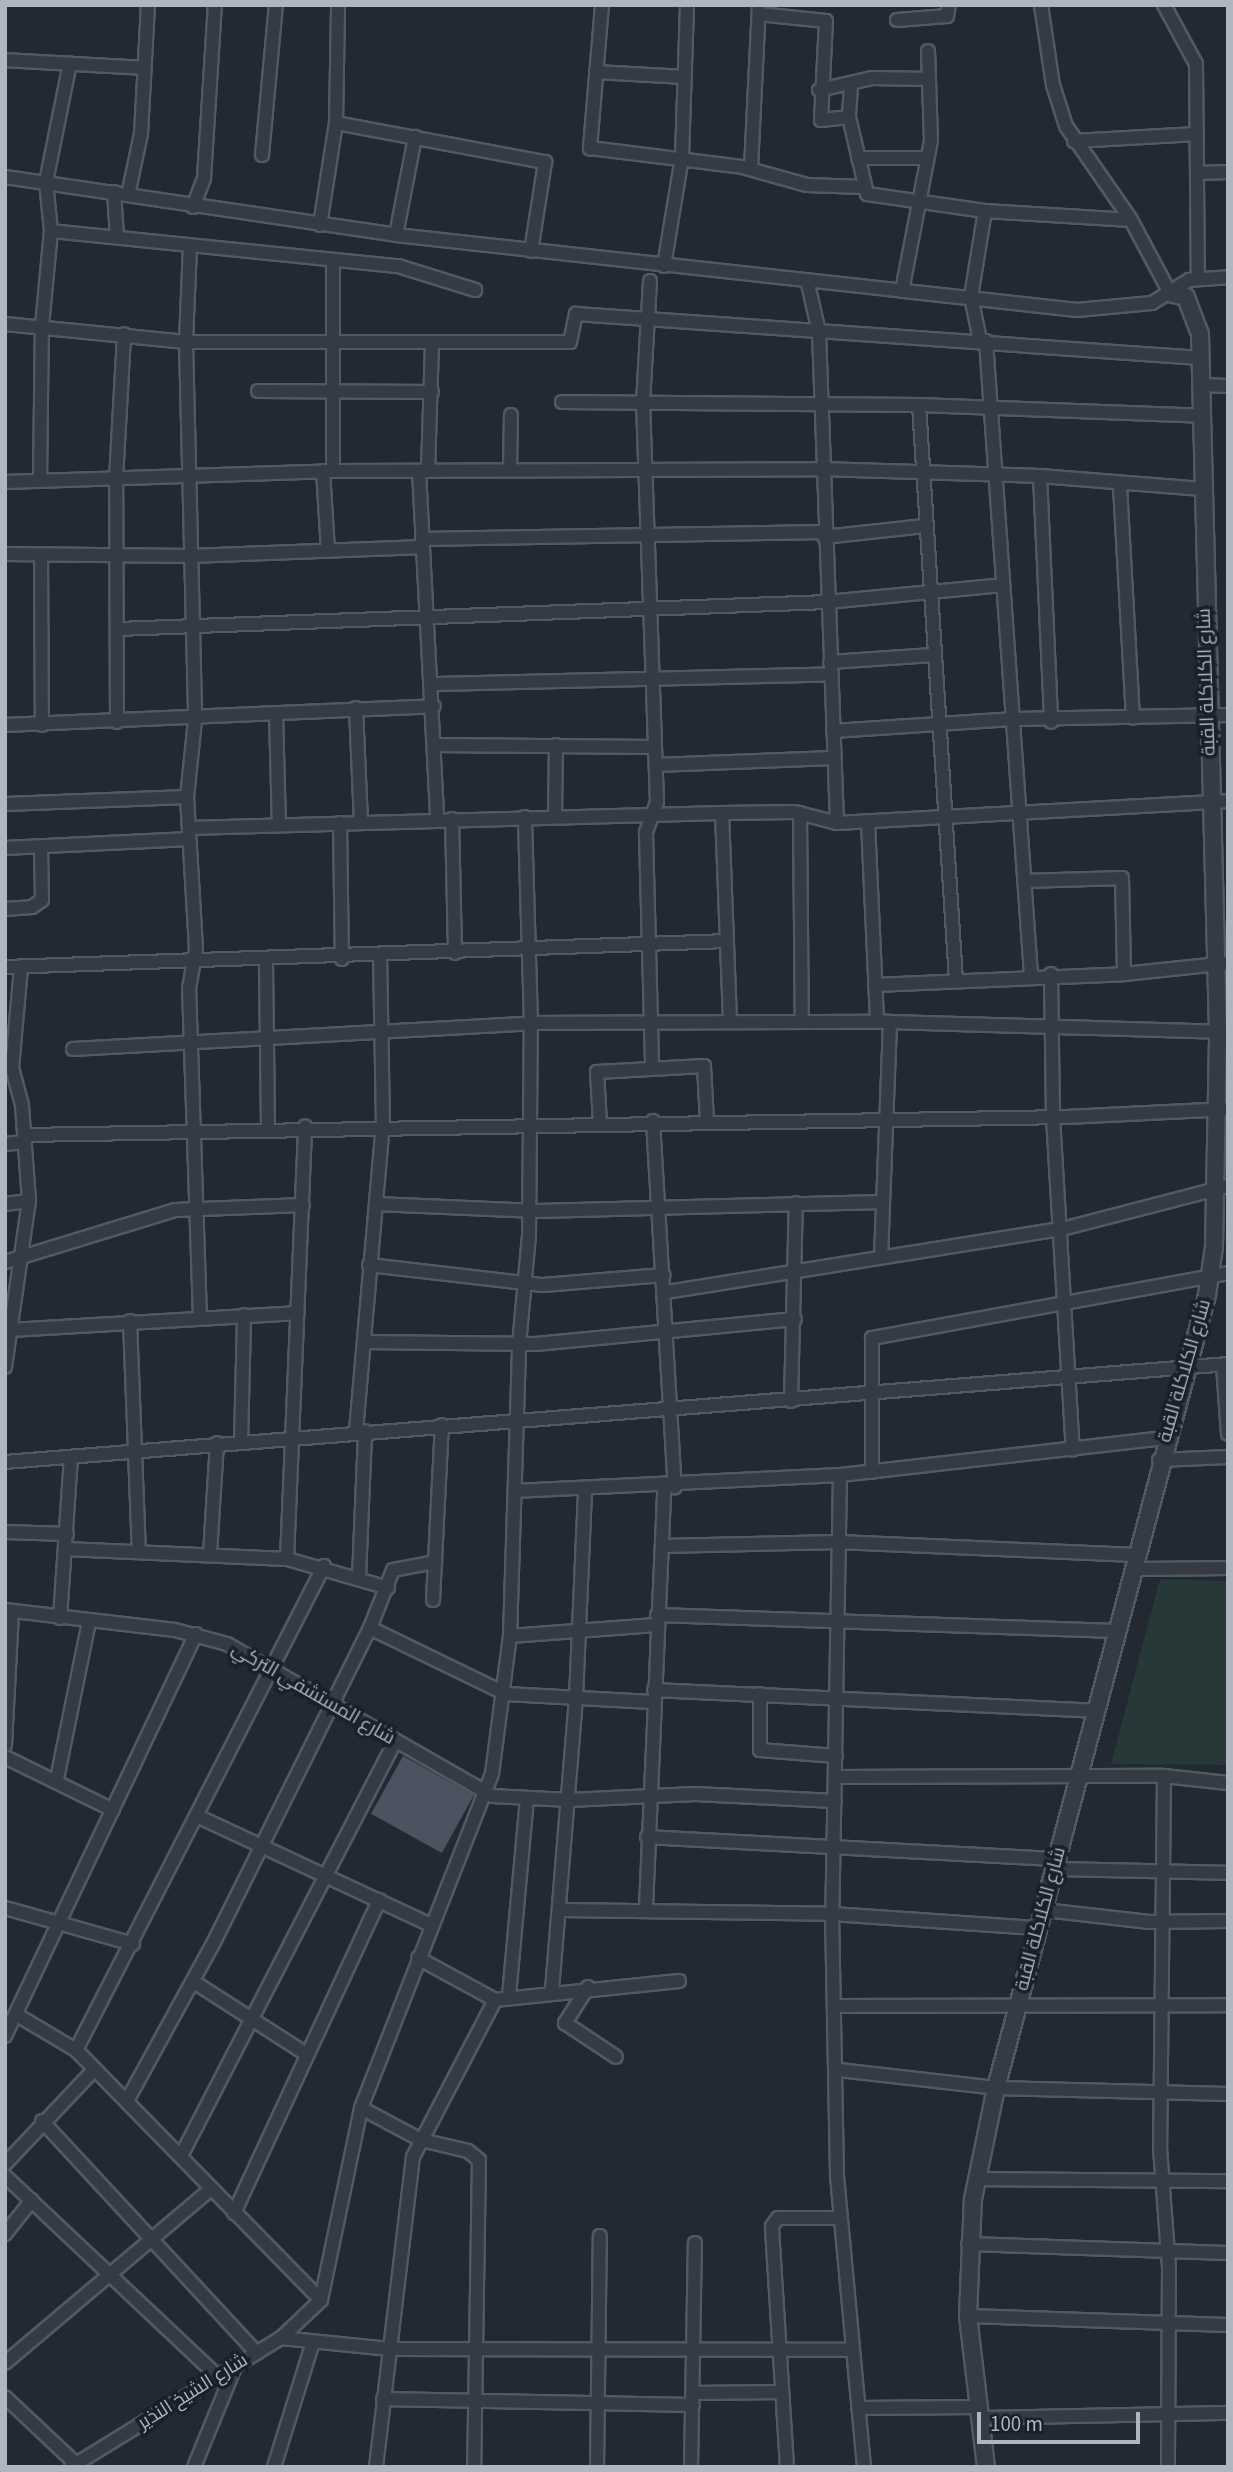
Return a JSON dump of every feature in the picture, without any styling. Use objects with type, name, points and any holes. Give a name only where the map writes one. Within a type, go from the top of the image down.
[{"type":"street","points":[[128,195],[141,135],[148,5]]},
{"type":"street","points":[[193,206],[204,178],[215,5]]},
{"type":"street","points":[[262,155],[276,5]]},
{"type":"street","points":[[320,225],[336,123],[338,5]]},
{"type":"street","points":[[602,5],[590,148],[682,157],[751,169],[807,185],[863,187]]},
{"type":"street","points":[[664,266],[682,157],[687,5]]},
{"type":"street","points":[[897,20],[947,16],[949,5]]},
{"type":"street","name":"شارع الكلاكلة القبة","points":[[986,2467],[968,2316],[968,2244],[976,2179],[996,2088],[1040,1928],[1159,1460],[1211,1276],[1223,1187],[1218,1032],[1221,963],[1220,801],[1208,717],[1201,385],[1193,309],[1186,297],[1170,293],[1131,220],[1074,141],[1053,85],[1041,5]]},
{"type":"street","points":[[1164,5],[1194,56],[1198,278]]},
{"type":"street","points":[[751,169],[759,10],[826,21],[819,90],[822,122],[849,117]]},
{"type":"street","points":[[902,291],[927,158],[928,51]]},
{"type":"street","points":[[5,60],[144,68]]},
{"type":"street","points":[[40,481],[42,327],[51,231],[46,182],[70,63]]},
{"type":"street","points":[[596,72],[685,77]]},
{"type":"street","points":[[819,90],[850,86],[872,78],[929,79]]},
{"type":"street","points":[[850,86],[849,117],[863,187],[867,194],[985,211],[1131,220]]},
{"type":"street","points":[[336,123],[545,162],[531,251]]},
{"type":"street","points":[[1074,141],[1197,134]]},
{"type":"street","points":[[396,235],[415,137]]},
{"type":"street","points":[[858,158],[927,158]]},
{"type":"street","points":[[1198,173],[1228,172]]},
{"type":"street","points":[[5,177],[396,235],[808,285],[971,297],[1085,311],[1152,303],[1198,278],[1228,277]]},
{"type":"street","points":[[114,192],[117,237]]},
{"type":"street","points":[[985,211],[971,297],[983,341],[1002,585],[1016,719],[1031,975]]},
{"type":"street","points":[[51,231],[415,268],[475,290]]},
{"type":"street","points":[[190,246],[187,342],[195,720],[187,797],[196,964],[189,986],[200,1318]]},
{"type":"street","points":[[328,551],[333,261]]},
{"type":"street","points":[[650,281],[643,402],[647,610],[656,765],[655,814],[646,833],[652,1068]]},
{"type":"street","points":[[808,285],[819,332],[821,469],[837,823]]},
{"type":"street","points":[[5,324],[187,342],[331,345],[571,342],[574,314],[1200,358]]},
{"type":"street","points":[[117,722],[116,479],[124,334]]},
{"type":"street","points":[[432,344],[432,391],[424,471],[423,543],[433,684],[437,819]]},
{"type":"street","points":[[1201,385],[1228,386]]},
{"type":"street","points":[[258,391],[432,391]]},
{"type":"street","points":[[562,402],[919,405],[1202,416]]},
{"type":"street","points":[[919,405],[924,526],[956,979]]},
{"type":"street","points":[[510,470],[511,415]]},
{"type":"street","points":[[5,482],[328,471],[821,469],[921,470],[1041,476],[1120,486],[1202,489]]},
{"type":"street","points":[[1041,476],[1051,722]]},
{"type":"street","points":[[1120,486],[1133,718]]},
{"type":"street","points":[[5,554],[190,556],[328,551],[423,543],[824,534],[924,526]]},
{"type":"street","points":[[41,555],[43,725]]},
{"type":"street","points":[[118,629],[827,602],[1002,585]]},
{"type":"street","points":[[433,684],[650,679],[830,668],[933,655]]},
{"type":"street","points":[[5,725],[195,720],[276,713],[434,706]]},
{"type":"street","points":[[356,709],[361,822]]},
{"type":"street","points":[[276,713],[279,825]]},
{"type":"street","points":[[832,731],[1016,719],[1051,722],[1228,715]]},
{"type":"street","points":[[435,745],[653,747]]},
{"type":"street","points":[[555,816],[556,745]]},
{"type":"street","points":[[656,765],[833,758]]},
{"type":"street","points":[[5,804],[187,797]]},
{"type":"street","points":[[5,848],[41,849],[279,825],[722,813],[800,813],[837,823],[1022,815],[1220,801]]},
{"type":"street","points":[[722,813],[730,1022]]},
{"type":"street","points":[[800,813],[802,1022]]},
{"type":"street","points":[[321,2301],[360,2108],[429,1924],[495,1766],[506,1694],[519,1345],[532,1124],[526,817]]},
{"type":"street","points":[[452,819],[455,953]]},
{"type":"street","points":[[868,822],[875,985],[883,1022],[889,1119],[881,1257]]},
{"type":"street","points":[[340,823],[342,959]]},
{"type":"street","points":[[5,909],[32,908],[41,900],[41,849]]},
{"type":"street","points":[[1024,881],[1122,878],[1124,974]]},
{"type":"street","points":[[5,967],[266,962],[727,941]]},
{"type":"street","points":[[359,1577],[360,1431],[364,1342],[383,1125],[380,957]]},
{"type":"street","points":[[266,962],[268,1128]]},
{"type":"street","points":[[875,985],[1051,974],[1124,974],[1221,963]]},
{"type":"street","points":[[5,1367],[29,1201],[25,1138],[10,1080],[9,1021],[20,967]]},
{"type":"street","points":[[1051,974],[1053,1117],[1062,1229],[1063,1305],[1073,1450]]},
{"type":"street","points":[[73,1049],[381,1035],[531,1023],[651,1021],[883,1022],[1218,1032]]},
{"type":"street","points":[[600,1123],[597,1072],[652,1068],[706,1067],[707,1121]]},
{"type":"street","points":[[5,1144],[25,1138],[305,1126],[1053,1117],[1222,1110]]},
{"type":"street","points":[[646,1908],[647,1795],[672,1409],[670,1335],[653,1121]]},
{"type":"street","points":[[287,1559],[305,1126]]},
{"type":"street","points":[[667,1292],[1062,1229],[1223,1187]]},
{"type":"street","points":[[5,1204],[29,1201]]},
{"type":"street","points":[[376,1204],[528,1210],[883,1202]]},
{"type":"street","points":[[792,1401],[796,1203]]},
{"type":"street","points":[[5,1262],[197,1207],[303,1205]]},
{"type":"street","points":[[369,1265],[523,1283],[664,1275]]},
{"type":"street","points":[[872,1472],[868,1394],[872,1338],[1228,1273]]},
{"type":"street","points":[[12,1330],[297,1313]]},
{"type":"street","points":[[241,1442],[244,1315]]},
{"type":"street","points":[[364,1342],[519,1345],[670,1335],[795,1319]]},
{"type":"street","points":[[131,1321],[139,1551]]},
{"type":"street","points":[[5,1462],[360,1431],[792,1401],[1225,1365],[1228,1434]]},
{"type":"street","points":[[433,1600],[442,1425]]},
{"type":"street","points":[[515,1491],[669,1487],[840,1475],[1165,1438]]},
{"type":"street","points":[[210,1554],[217,1443]]},
{"type":"street","points":[[1159,1460],[1228,1457]]},
{"type":"street","points":[[60,1618],[71,1458]]},
{"type":"street","points":[[840,1475],[832,1914],[839,2070],[841,2218],[864,2467]]},
{"type":"street","points":[[552,1990],[561,1910],[576,1698],[586,1490]]},
{"type":"street","points":[[5,1532],[67,1534]]},
{"type":"street","points":[[662,1546],[838,1542],[1228,1568]]},
{"type":"street","points":[[66,1549],[287,1559],[324,1566],[388,1588]]},
{"type":"street","points":[[128,2099],[194,1982],[259,1846],[401,1564],[435,1562]]},
{"type":"street","points":[[76,2050],[133,1944],[324,1566]]},
{"type":"street","points":[[5,1745],[9,1611]]},
{"type":"street","name":"شارع المستشفي التركي","points":[[9,1611],[196,1634],[273,1667],[483,1793]]},
{"type":"street","points":[[510,1636],[580,1631],[657,1620],[836,1617],[1117,1631]]},
{"type":"street","points":[[57,1779],[89,1622]]},
{"type":"street","points":[[370,1628],[506,1694],[576,1698],[760,1694],[1095,1711]]},
{"type":"street","points":[[5,2036],[196,1634]]},
{"type":"street","points":[[760,1694],[760,1750],[836,1756]]},
{"type":"street","points":[[181,2156],[395,1741]]},
{"type":"street","points":[[5,1757],[57,1779],[113,1810]]},
{"type":"street","points":[[836,1776],[1077,1779],[1164,1776],[1228,1783]]},
{"type":"street","points":[[1164,1776],[1161,2181],[1171,2321],[1168,2467]]},
{"type":"street","points":[[483,1793],[527,1800],[647,1795],[835,1801]]},
{"type":"street","points":[[509,1996],[527,1800]]},
{"type":"street","points":[[197,1816],[429,1924]]},
{"type":"street","points":[[647,1837],[1164,1872],[1228,1873]]},
{"type":"street","points":[[234,2213],[379,1900]]},
{"type":"street","points":[[5,1908],[133,1944]]},
{"type":"street","points":[[561,1910],[646,1908],[832,1914],[1040,1928]]},
{"type":"street","points":[[1044,1910],[1164,1923],[1228,1921]]},
{"type":"street","points":[[418,1958],[495,2000],[552,1990],[679,1981]]},
{"type":"street","points":[[194,1982],[253,2017],[306,2054]]},
{"type":"street","points":[[588,1987],[565,2023],[616,2057]]},
{"type":"street","points":[[376,2467],[410,2171],[421,2140],[495,2000]]},
{"type":"street","points":[[837,2006],[1162,2003],[1228,2005]]},
{"type":"street","points":[[17,2015],[76,2050],[94,2070],[128,2099],[211,2189],[321,2301]]},
{"type":"street","points":[[5,2164],[42,2121],[94,2070]]},
{"type":"street","points":[[839,2070],[996,2088],[1228,2094]]},
{"type":"street","points":[[360,2108],[421,2140],[468,2151],[479,2160],[474,2467]]},
{"type":"street","points":[[42,2121],[257,2353]]},
{"type":"street","points":[[5,2176],[115,2275],[218,2377]]},
{"type":"street","points":[[976,2179],[1228,2181]]},
{"type":"street","points":[[5,2363],[115,2275],[211,2189]]},
{"type":"street","points":[[5,2234],[32,2200]]},
{"type":"street","points":[[786,2467],[774,2220],[841,2218]]},
{"type":"street","points":[[597,2467],[600,2236]]},
{"type":"street","points":[[691,2467],[695,2243]]},
{"type":"street","points":[[968,2244],[1167,2253],[1228,2253]]},
{"type":"street","name":"شارع الشيخ النذير","points":[[74,2465],[281,2338],[321,2301]]},
{"type":"street","points":[[968,2316],[1228,2325]]},
{"type":"street","points":[[281,2338],[389,2349],[694,2352],[852,2350]]},
{"type":"street","points":[[274,2467],[313,2342]]},
{"type":"street","points":[[194,2467],[235,2367]]},
{"type":"street","points":[[383,2399],[599,2402],[693,2399],[782,2392]]},
{"type":"street","points":[[5,2397],[74,2465]]},
{"type":"street","points":[[858,2407],[979,2412],[1228,2413]]},
{"type":"shaded area","points":[[1160,1579],[1228,1581],[1228,1765],[1111,1764]]},
{"type":"building","points":[[403,1756],[474,1795],[442,1853],[371,1814]]}]
